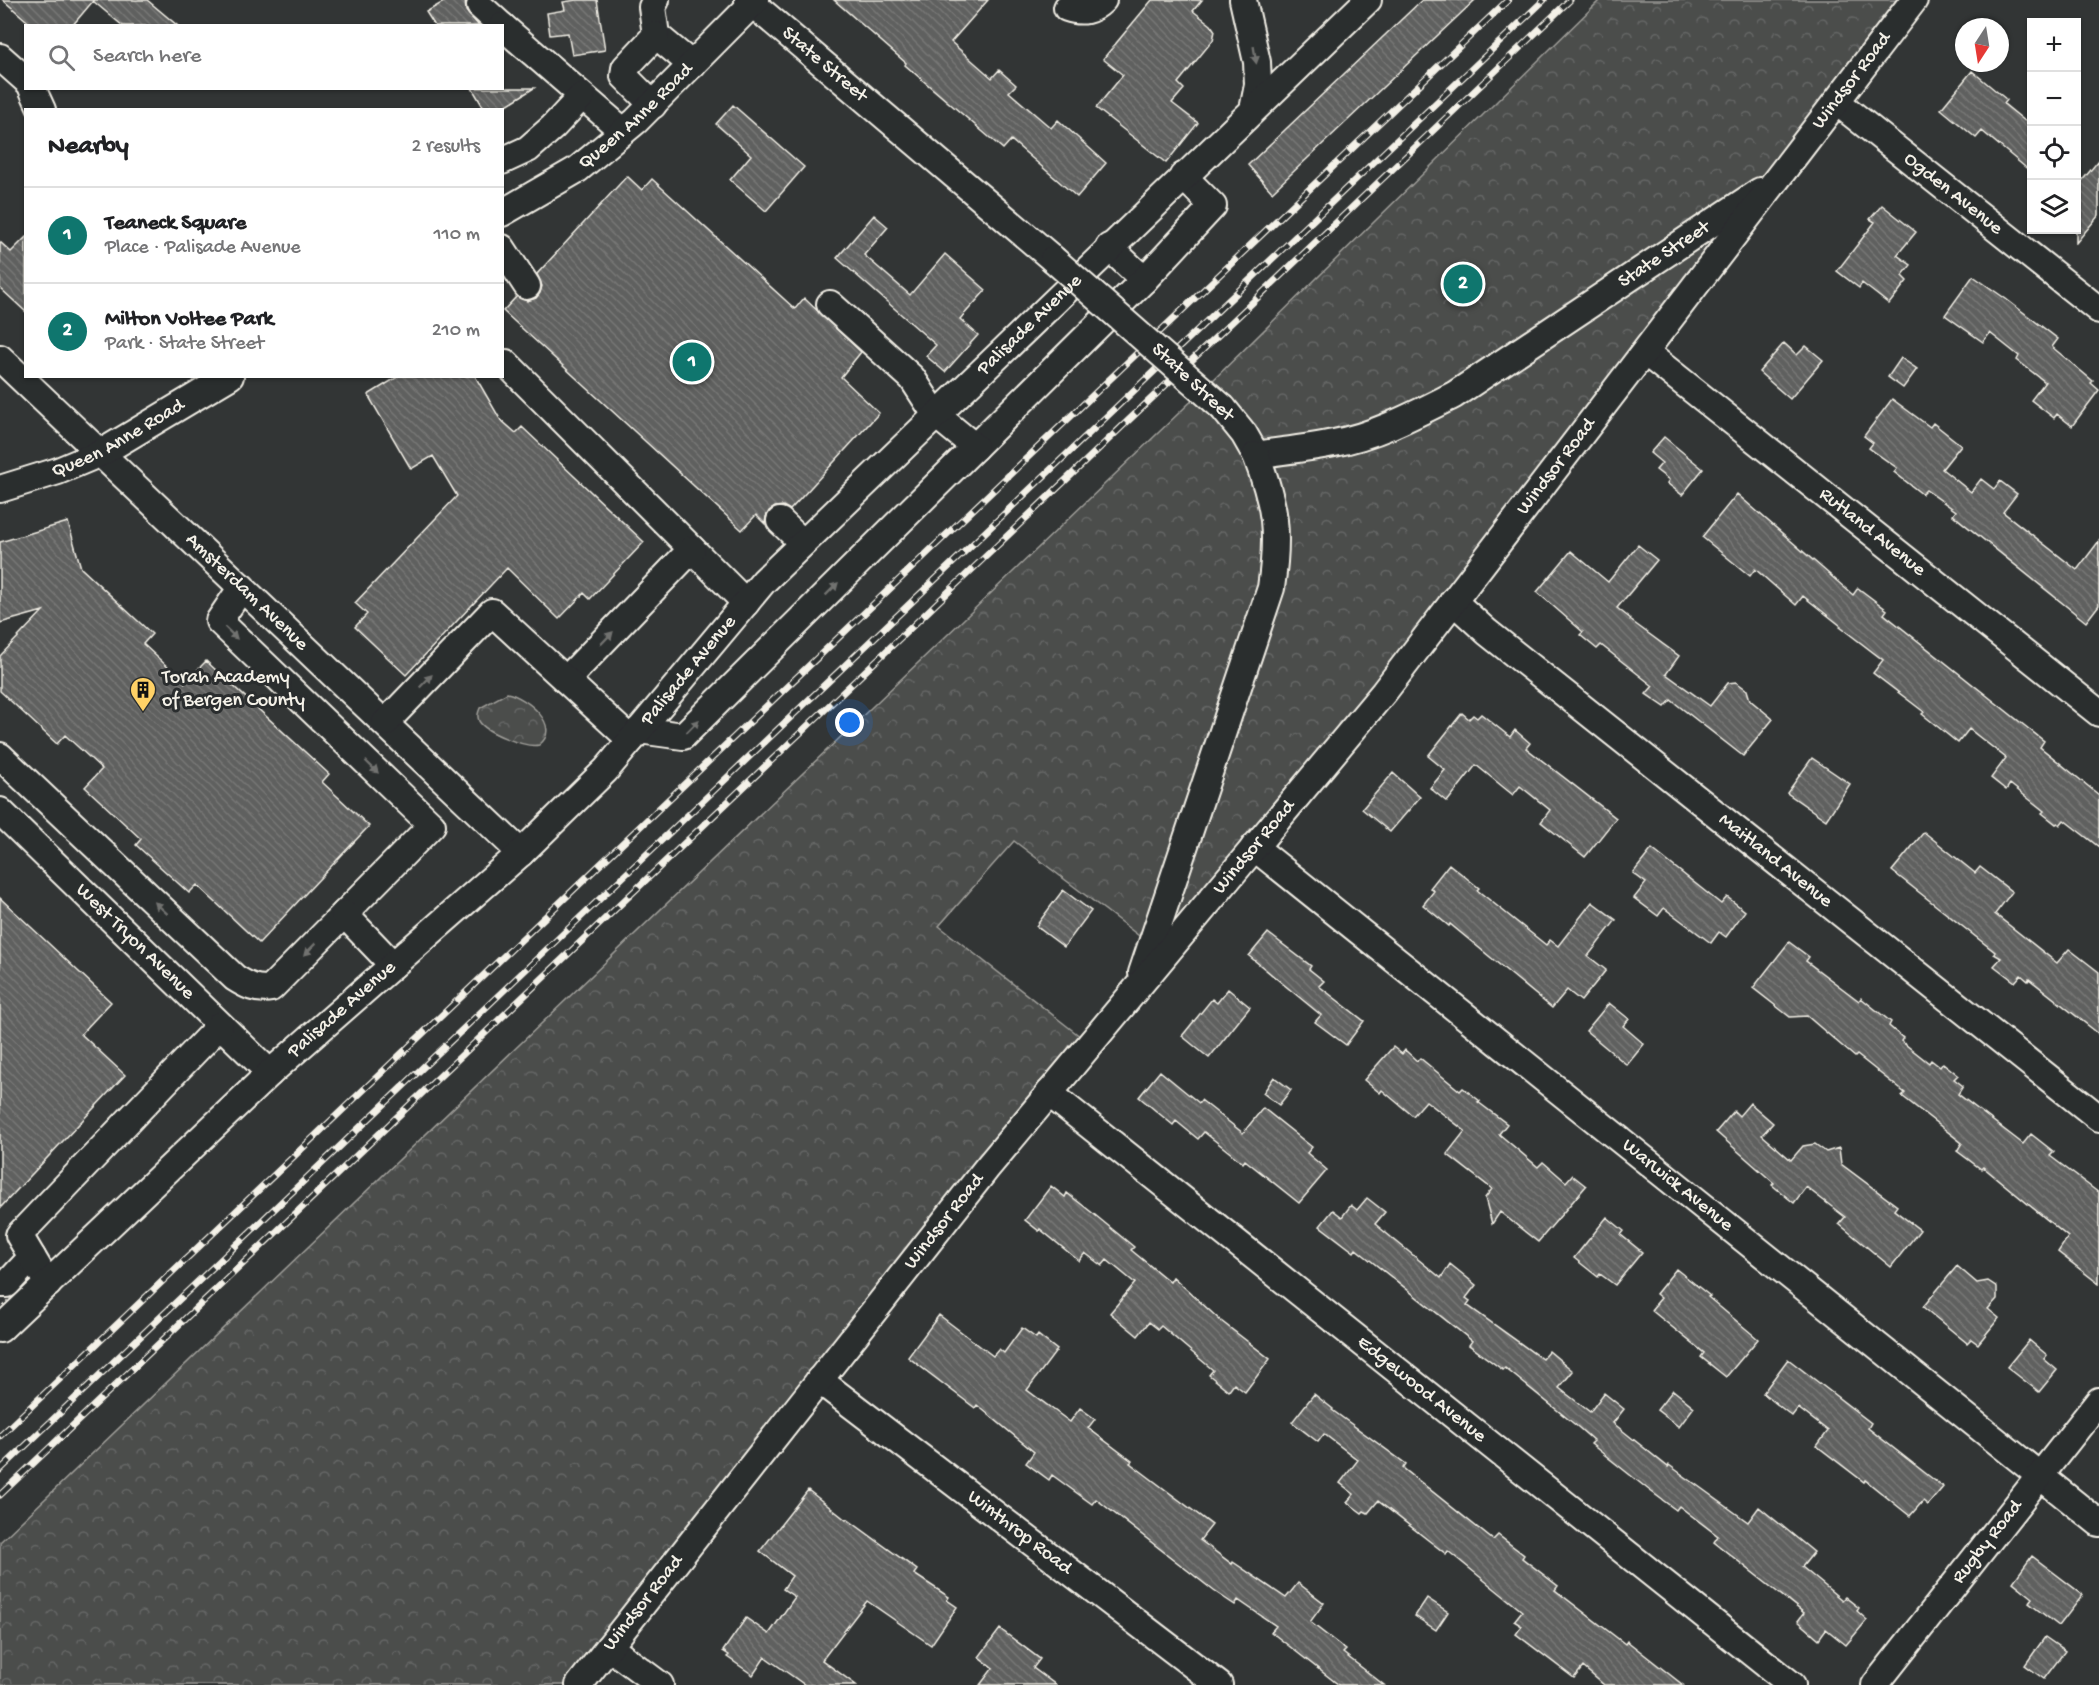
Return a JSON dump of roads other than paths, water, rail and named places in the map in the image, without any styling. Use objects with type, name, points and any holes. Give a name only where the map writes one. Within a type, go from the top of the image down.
[{"type":"street","points":[[1066,3],[1080,12],[1095,8],[1103,0]]},
{"type":"street","points":[[1244,0],[1257,62],[1258,85],[1252,110]]},
{"type":"street","name":"Palisade Avenue","points":[[0,1329],[270,1073],[521,853],[606,770],[764,581],[1368,0]]},
{"type":"street","name":"Windsor Road","points":[[579,1685],[978,1178],[1384,692],[1914,0]]},
{"type":"street","name":"Queen Anne Road","points":[[504,212],[578,169],[623,131],[653,105],[752,1]]},
{"type":"street","name":"State Street","points":[[752,1],[1223,408],[1244,434],[1256,455],[1335,443],[1364,435],[1407,419],[1454,395],[1778,179]]},
{"type":"street","points":[[651,2],[656,35],[692,65]]},
{"type":"street","points":[[480,6],[500,24]]},
{"type":"street","points":[[504,28],[623,131]]},
{"type":"street","points":[[653,105],[624,76],[625,68],[656,35]]},
{"type":"street","points":[[0,57],[24,78]]},
{"type":"street","points":[[33,90],[41,108]]},
{"type":"street","points":[[504,161],[528,148],[553,127],[582,96]]},
{"type":"street","name":"Ogden Avenue","points":[[1837,102],[2099,310]]},
{"type":"street","points":[[385,723],[492,612],[566,680],[635,735],[683,736],[1144,280],[1213,206],[1184,176]]},
{"type":"street","points":[[1109,247],[1144,280]]},
{"type":"street","points":[[504,251],[527,286]]},
{"type":"street","points":[[830,303],[912,378],[936,415],[975,447]]},
{"type":"street","name":"Rutland Avenue","points":[[1645,352],[2099,713]]},
{"type":"street","name":"Amsterdam Avenue","points":[[0,358],[521,853]]},
{"type":"street","points":[[506,363],[746,603]]},
{"type":"street","name":"Queen Anne Road","points":[[0,489],[58,471],[101,453],[227,378]]},
{"type":"street","points":[[1138,987],[1271,588],[1276,555],[1275,522],[1269,489],[1256,455]]},
{"type":"street","points":[[780,521],[803,543]]},
{"type":"street","points":[[566,680],[692,549]]},
{"type":"street","points":[[0,756],[235,978],[259,989],[271,988],[432,825],[219,621],[242,587]]},
{"type":"street","name":"Maitland Avenue","points":[[1453,601],[1487,632],[2099,1118]]},
{"type":"street","points":[[284,683],[312,654]]},
{"type":"street","name":"West Tryon Avenue","points":[[0,811],[270,1073]]},
{"type":"street","name":"Warwick Avenue","points":[[1254,847],[2099,1523]]},
{"type":"street","points":[[344,914],[393,965]]},
{"type":"street","points":[[48,1284],[19,1235],[220,1025]]},
{"type":"street","name":"Edgewood Avenue","points":[[1049,1093],[1792,1685]]},
{"type":"street","points":[[0,1284],[7,1284],[32,1257]]},
{"type":"street","name":"Winthrop Road","points":[[819,1380],[1219,1685]]},
{"type":"street","name":"Rugby Road","points":[[1875,1685],[2099,1401]]},
{"type":"street","points":[[609,1647],[660,1685]]},
{"type":"railway","points":[[0,1436],[1508,0]]},
{"type":"railway","points":[[0,1470],[1544,0]]},
{"type":"railway","points":[[0,1495],[1570,0]]},
{"type":"place","name":"Milton Voltee Park","points":[[1463,284]]},
{"type":"place","name":"Teaneck Square","points":[[692,362]]},
{"type":"place","name":"Torah Academy of Bergen County","points":[[143,713]]}]
